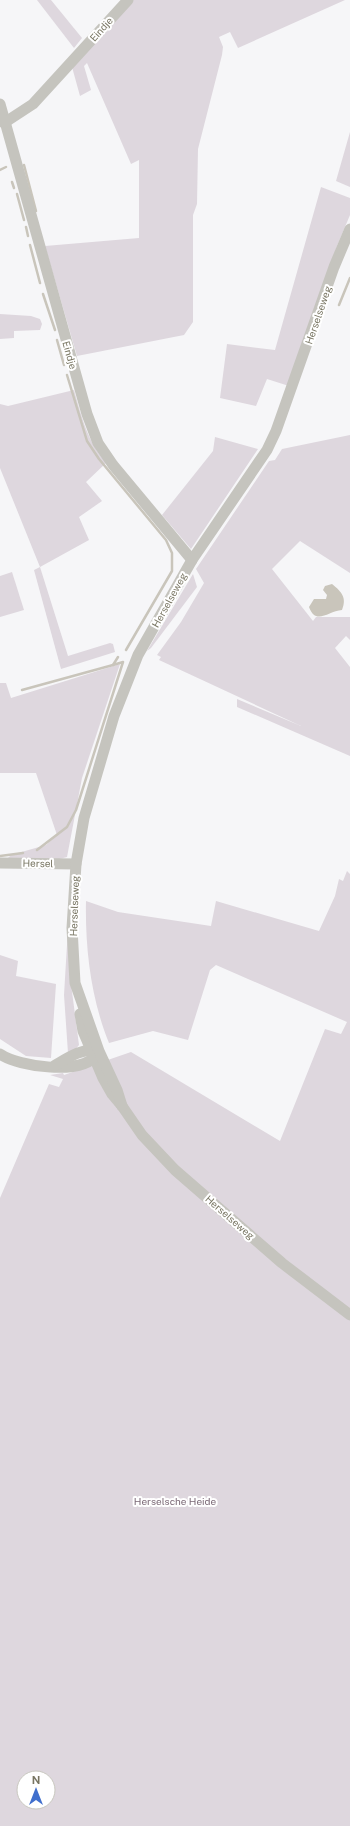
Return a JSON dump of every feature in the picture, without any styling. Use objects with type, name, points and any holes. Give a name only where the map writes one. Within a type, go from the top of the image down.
[{"type":"street","name":"Eindje","points":[[4,123],[33,104],[128,0]]},
{"type":"street","name":"Eindje","points":[[0,104],[4,123],[87,414],[98,443],[113,465],[192,560]]},
{"type":"street","name":"Herselseweg","points":[[350,229],[334,267],[276,431],[267,450],[192,560],[138,656],[114,716],[84,818],[76,864],[72,928],[75,983],[95,1053],[112,1094],[142,1135],[176,1170],[282,1262],[350,1315]]},
{"type":"street","name":"Hersel","points":[[0,863],[76,864]]},
{"type":"street","points":[[0,1054],[23,1064],[67,1067],[95,1053]]},
{"type":"green space","points":[[37,0],[51,0],[82,38],[74,48]]},
{"type":"green space","points":[[133,0],[345,0],[238,48],[230,32],[219,37],[223,47],[222,55],[198,149],[197,204],[193,215],[193,322],[184,335],[77,356],[45,246],[139,238],[139,160],[131,164],[87,63],[84,66],[91,90],[80,96],[72,67]]},
{"type":"green space","points":[[350,132],[350,187],[336,181]]},
{"type":"green space","points":[[321,187],[350,198],[350,215],[337,246],[289,386],[267,379],[256,406],[220,398],[227,344],[275,350]]},
{"type":"green space","points":[[0,314],[31,316],[40,319],[42,324],[40,330],[14,331],[14,338],[0,339]]},
{"type":"green space","points":[[74,390],[90,437],[94,446],[106,463],[86,482],[102,501],[79,517],[89,540],[40,567],[0,468],[0,404],[8,406]]},
{"type":"green space","points":[[350,435],[350,573],[300,541],[272,569],[313,621],[316,617],[350,617],[350,640],[346,636],[335,648],[350,667],[350,756],[237,707],[237,699],[301,726],[159,660],[161,657],[157,655],[181,622],[204,583],[196,569],[269,461],[275,460],[282,449]]},
{"type":"green space","points":[[215,437],[258,449],[191,549],[162,515],[213,451]]},
{"type":"green space","points":[[40,567],[68,656],[110,643],[113,644],[115,652],[61,669],[34,570]]},
{"type":"green space","points":[[12,572],[24,610],[0,617],[0,576]]},
{"type":"green space","points":[[193,574],[197,587],[151,648],[147,651]]},
{"type":"green space","points":[[120,664],[82,778],[67,857],[52,861],[8,858],[11,855],[46,845],[57,835],[36,773],[0,773],[0,683],[6,683],[11,698]]},
{"type":"green space","name":"Herselsche Heide","points":[[347,871],[350,874],[350,1826],[0,1826],[0,1198],[49,1084],[59,1087],[63,1079],[50,1075],[63,1073],[64,1075],[131,1052],[280,1141],[325,1029],[341,1034],[347,1022],[216,965],[210,970],[188,1040],[153,1031],[109,1043],[98,1009],[90,973],[86,901],[118,912],[211,926],[216,901],[319,931],[335,896],[339,879],[343,881]]},
{"type":"green space","points":[[68,928],[71,984],[79,1045],[74,1051],[68,1053],[64,995]]},
{"type":"green space","points":[[0,955],[18,961],[16,976],[56,984],[51,1058],[26,1056],[0,1039]]},
{"type":"shaded area","points":[[332,584],[343,596],[344,602],[342,610],[319,617],[315,616],[309,607],[314,599],[326,599],[327,595],[323,590],[325,586]]},
{"type":"waterway","points":[[24,165],[36,211]]},
{"type":"waterway","points":[[0,170],[6,167]]},
{"type":"waterway","points":[[12,182],[14,188]]},
{"type":"waterway","points":[[17,194],[24,220]]},
{"type":"waterway","points":[[26,227],[28,236]]},
{"type":"waterway","points":[[30,245],[40,283]]},
{"type":"waterway","points":[[339,305],[350,278]]},
{"type":"waterway","points":[[43,294],[55,330]]},
{"type":"waterway","points":[[57,340],[64,365]]},
{"type":"waterway","points":[[67,375],[87,441],[99,459],[166,540],[172,553],[172,571],[126,650]]},
{"type":"waterway","points":[[37,850],[67,827],[76,810],[123,662],[113,665],[118,657]]},
{"type":"waterway","points":[[22,690],[113,665]]},
{"type":"waterway","points":[[0,856],[23,853]]}]
